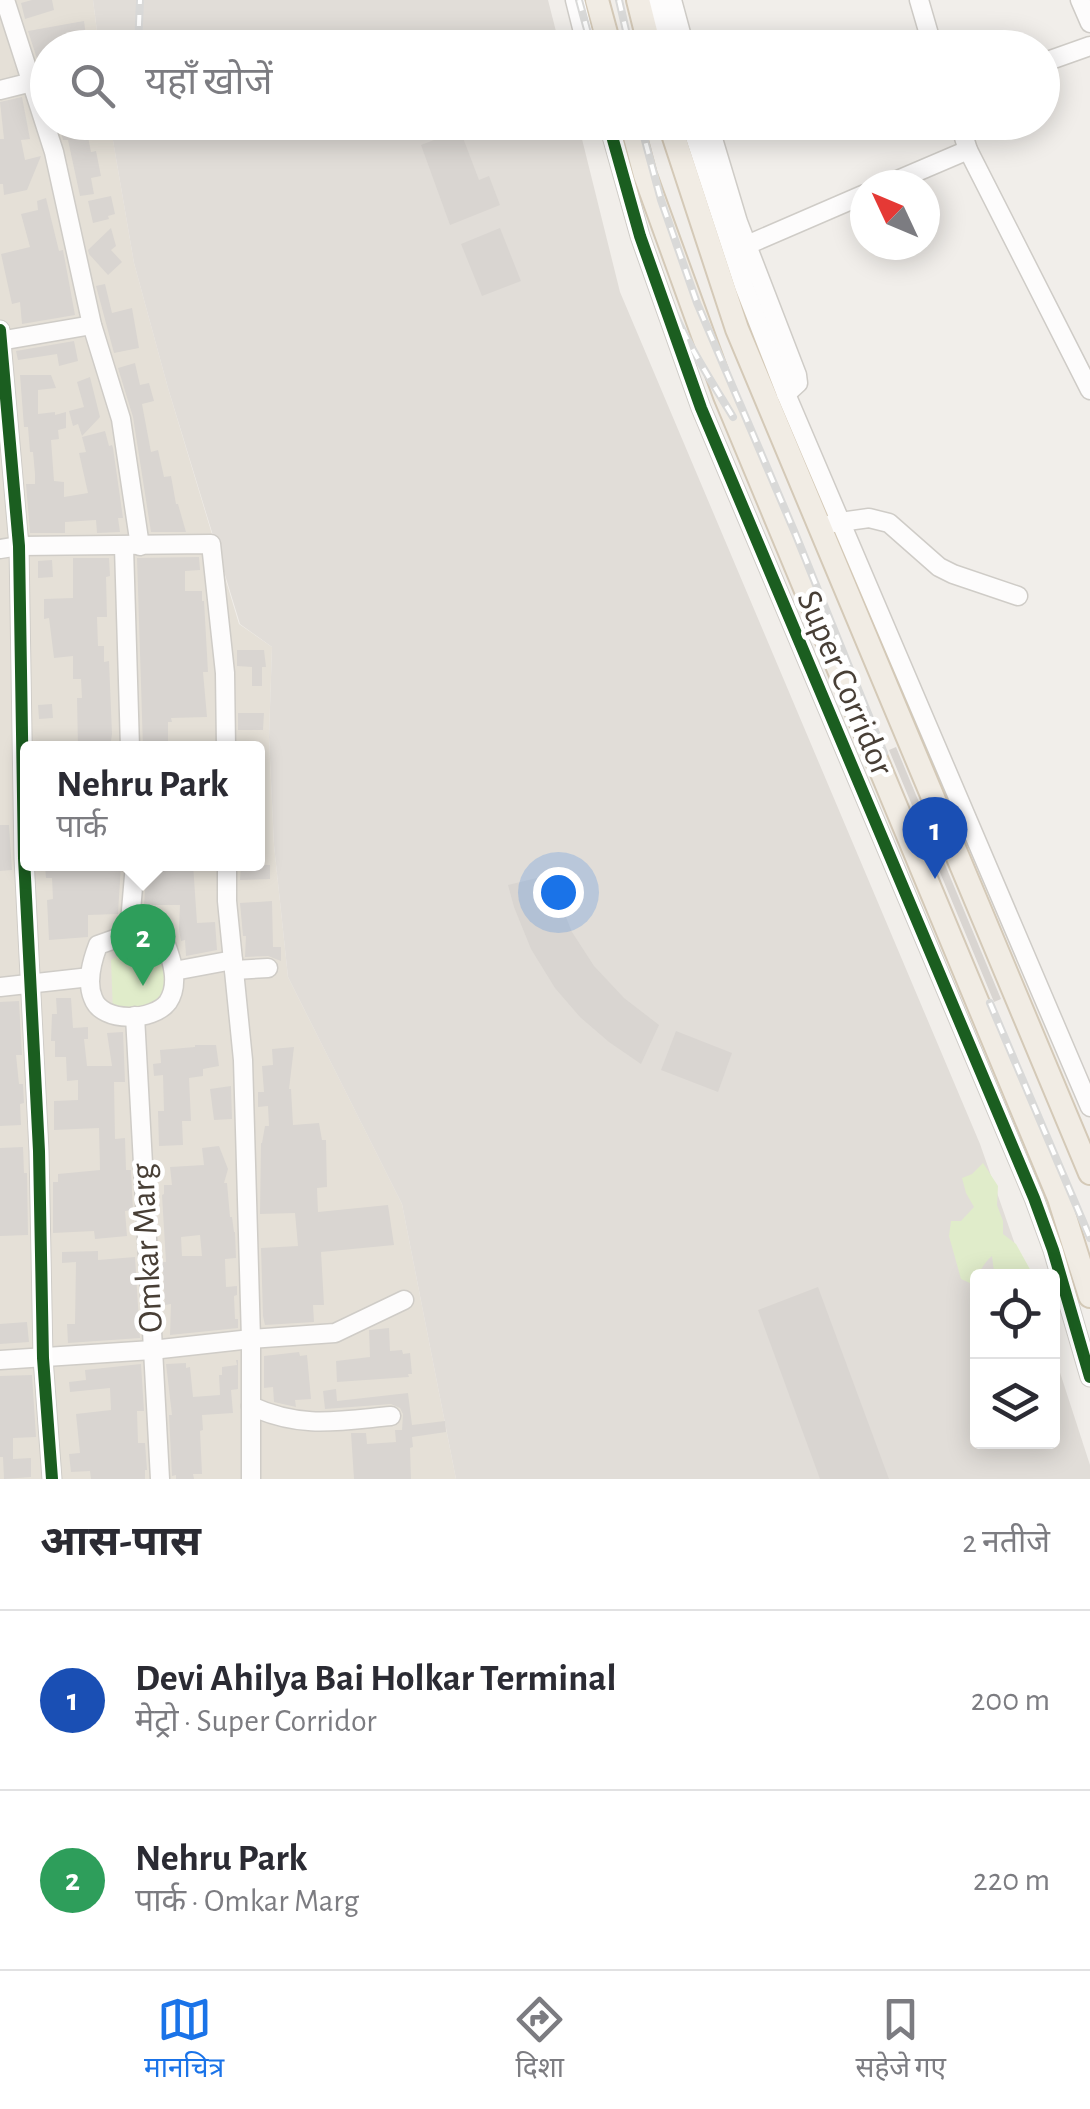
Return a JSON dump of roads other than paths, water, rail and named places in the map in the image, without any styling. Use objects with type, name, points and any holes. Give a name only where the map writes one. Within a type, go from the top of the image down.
[{"type":"main road","points":[[597,0],[605,30]]},
{"type":"main road","points":[[638,0],[646,30]]},
{"type":"main road","name":"Super Corridor","points":[[635,140],[725,396],[1059,1198],[1090,1296]]},
{"type":"main road","name":"Super Corridor","points":[[675,140],[737,330],[830,523],[1090,1173]]},
{"type":"street","points":[[5,0],[30,76]]},
{"type":"street","points":[[574,0],[582,30]]},
{"type":"street","points":[[656,0],[664,30]]},
{"type":"street","points":[[672,0],[680,30]]},
{"type":"street","points":[[919,0],[928,30]]},
{"type":"street","points":[[1080,0],[1090,23]]},
{"type":"street","points":[[1060,57],[1090,46]]},
{"type":"street","points":[[0,90],[30,82]]},
{"type":"street","points":[[50,140],[92,324],[121,420],[132,546],[130,741]]},
{"type":"street","points":[[613,140],[640,236],[694,390],[1034,1198],[1090,1377]]},
{"type":"street","points":[[696,140],[830,523],[1090,1107]]},
{"type":"street","points":[[714,140],[747,245],[797,375],[798,383],[786,394]]},
{"type":"street","points":[[964,140],[1090,390]]},
{"type":"street","points":[[921,170],[968,150]]},
{"type":"street","points":[[747,245],[850,200]]},
{"type":"street","points":[[20,769],[0,337],[92,324]]},
{"type":"street","points":[[830,523],[869,518],[889,524],[940,567],[1018,596]]},
{"type":"street","points":[[10,547],[211,544],[225,673],[226,741]]},
{"type":"street","points":[[25,871],[39,1151],[43,1358],[52,1479]]},
{"type":"street","points":[[128,934],[134,871]]},
{"type":"street","points":[[227,871],[243,1060],[251,1479]]},
{"type":"street","points":[[128,934],[165,942],[174,971],[172,992],[166,1005],[154,1012],[112,1015],[101,1010],[93,999],[92,960],[98,944],[128,934]]},
{"type":"street","points":[[174,971],[234,965],[268,968]]},
{"type":"street","points":[[0,987],[90,978]]},
{"type":"street","name":"Omkar Marg","points":[[135,1016],[160,1479]]},
{"type":"street","points":[[0,1360],[336,1333],[404,1300]]},
{"type":"street","points":[[251,1406],[275,1417],[304,1422],[391,1416]]},
{"type":"railway","points":[[139,30],[140,0]]},
{"type":"railway","points":[[579,0],[587,30]]},
{"type":"railway","points":[[619,0],[626,30]]},
{"type":"railway","points":[[616,140],[660,279],[691,346],[733,417]]},
{"type":"railway","points":[[645,140],[697,303],[884,753]]},
{"type":"railway","points":[[990,1003],[1090,1238]]},
{"type":"place","name":"Devi Ahilya Bai Holkar Terminal","points":[[935,879]]},
{"type":"place","name":"Nehru Park","points":[[143,986]]}]
